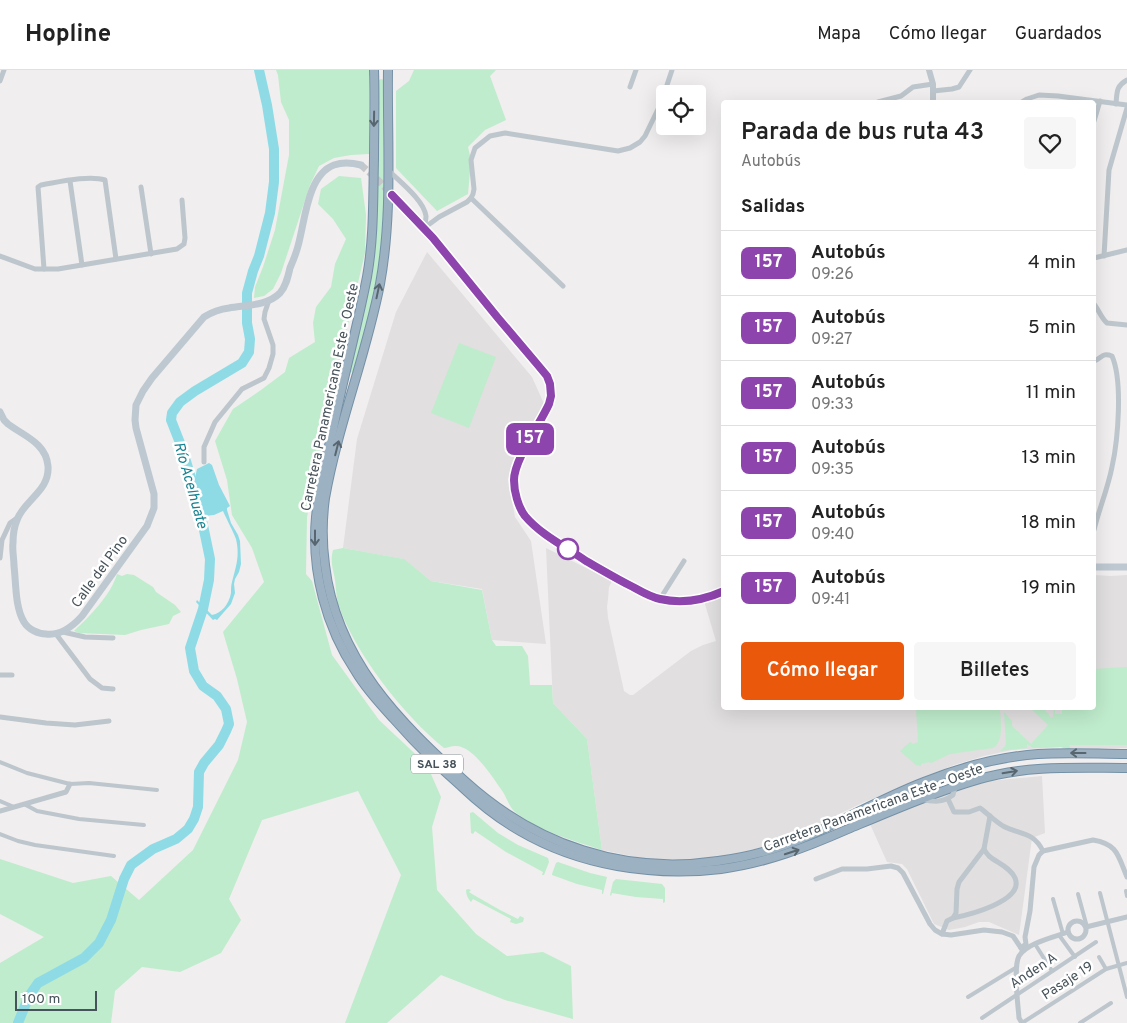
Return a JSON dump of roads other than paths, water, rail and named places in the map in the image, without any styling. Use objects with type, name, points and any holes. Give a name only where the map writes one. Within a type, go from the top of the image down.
[{"type":"highway","name":"Carretera Panamericana Este - Oeste","points":[[374,70],[373,212],[370,259],[320,486],[316,514],[316,558],[320,584],[330,618],[342,648],[356,672],[404,731],[443,770],[479,803],[497,816],[519,830],[555,847],[584,858],[620,867],[660,871],[689,871],[720,869],[763,861],[800,849],[920,799],[981,778],[1037,769],[1126,767]]},
{"type":"highway","name":"Carretera Panamericana Este - Oeste","points":[[388,70],[386,240],[379,289],[340,433],[325,499],[323,535],[325,568],[330,596],[340,626],[352,652],[368,678],[382,696],[455,772],[490,802],[523,824],[551,839],[585,852],[610,858],[668,864],[705,863],[750,856],[793,842],[903,790],[965,767],[1039,754],[1126,754]]},
{"type":"highway","points":[[374,83],[381,77],[388,83]]},
{"type":"main road","points":[[269,300],[279,294],[286,283],[298,246],[311,193],[318,179],[325,171],[340,163],[361,165]]},
{"type":"main road","points":[[392,195],[424,228],[547,376],[551,396],[549,404],[515,474],[515,487],[519,504],[525,516],[552,539],[610,575],[650,596],[679,601],[694,600],[721,592]]},
{"type":"main road","name":"Calle del Pino","points":[[59,633],[74,625],[82,616],[147,526],[151,516],[154,494],[135,420],[136,405],[142,391],[198,323],[212,312],[259,304],[269,300]]},
{"type":"main road","points":[[0,412],[8,424],[41,447],[48,462],[48,475],[43,488],[21,512],[12,544],[17,601],[23,621],[28,627],[42,634],[59,633]]},
{"type":"main road","points":[[1096,567],[1127,567]]},
{"type":"street","points":[[0,81],[4,70]]},
{"type":"street","points":[[630,87],[636,70]]},
{"type":"street","points":[[424,228],[439,217],[467,202],[474,194],[471,160],[475,148],[490,136],[505,133],[618,151],[630,148],[640,142],[645,136],[661,103],[672,70]]},
{"type":"street","points":[[929,70],[933,88],[933,100]]},
{"type":"street","points":[[886,100],[901,96],[913,87],[952,89],[959,87],[970,70]]},
{"type":"street","points":[[1116,104],[1120,85],[1127,80]]},
{"type":"street","points":[[1025,100],[1038,95],[1092,100]]},
{"type":"street","points":[[1096,101],[1127,106],[1110,170],[1104,256]]},
{"type":"street","points":[[1096,114],[1100,101]]},
{"type":"street","points":[[388,170],[411,192],[422,206],[426,217],[424,228]]},
{"type":"street","points":[[44,269],[38,187],[70,181],[98,178],[105,180],[116,259]]},
{"type":"street","points":[[70,181],[82,265]]},
{"type":"street","points":[[141,187],[151,254]]},
{"type":"street","points":[[471,198],[563,286]]},
{"type":"street","points":[[0,256],[35,268],[58,269],[177,249],[184,244],[185,238],[182,200]]},
{"type":"street","points":[[1096,258],[1127,250]]},
{"type":"street","points":[[204,462],[204,446],[215,422],[242,389],[264,378],[269,368],[273,354],[273,345],[264,319],[269,300]]},
{"type":"street","points":[[1096,306],[1104,322],[1107,324],[1127,325]]},
{"type":"street","points":[[1096,360],[1102,355],[1112,356],[1119,393],[1116,442],[1112,468],[1096,523]]},
{"type":"street","points":[[1119,393],[1127,392]]},
{"type":"street","points":[[0,558],[2,540],[10,523],[18,518]]},
{"type":"street","points":[[660,599],[684,561]]},
{"type":"street","points":[[59,633],[85,637],[113,638]]},
{"type":"street","points":[[59,633],[90,679],[102,688],[113,689]]},
{"type":"street","points":[[0,676],[12,675]]},
{"type":"street","points":[[0,717],[75,725],[109,721]]},
{"type":"street","points":[[0,762],[27,773],[70,784],[89,783],[157,790]]},
{"type":"street","points":[[0,811],[66,792],[70,784]]},
{"type":"street","points":[[920,799],[935,802],[948,798],[953,795],[955,787]]},
{"type":"street","points":[[948,798],[954,812],[969,812],[980,808],[1003,826],[1032,837],[1043,851]]},
{"type":"street","points":[[0,801],[15,807]]},
{"type":"street","points":[[24,804],[37,811],[79,819],[144,825]]},
{"type":"street","points":[[942,934],[948,922],[956,913],[959,882],[984,849],[990,816]]},
{"type":"street","points":[[0,834],[35,845],[114,856]]},
{"type":"street","points":[[1022,1023],[1017,994],[1017,967],[1019,956],[1026,944],[1024,937],[1030,911],[1034,867],[1039,856],[1043,851],[1093,840],[1101,841],[1116,850],[1127,877]]},
{"type":"street","points":[[953,918],[991,907],[1010,896],[1014,891],[1016,878],[1012,872],[988,856],[984,849]]},
{"type":"street","points":[[816,878],[842,869],[867,869],[891,866],[898,868],[903,872],[935,930],[951,936],[984,930],[994,931],[1013,936],[1022,950]]},
{"type":"street","points":[[1126,891],[1127,896]]},
{"type":"street","points":[[1100,893],[1127,998]]},
{"type":"street","points":[[1022,950],[1063,934],[1074,938],[1080,938],[1085,934],[1086,927],[1078,894]]},
{"type":"street","points":[[1052,898],[1063,934],[1075,957]]},
{"type":"street","points":[[1086,927],[1127,917]]},
{"type":"street","points":[[1063,934],[1071,922],[1075,920],[1082,922],[1086,927]]},
{"type":"street","name":"Anden A","points":[[982,1018],[1096,942]]},
{"type":"street","points":[[1035,944],[1052,971]]},
{"type":"street","points":[[1099,957],[1106,968]]},
{"type":"street","name":"Pasaje 19","points":[[1022,1023],[1106,968],[1127,963]]},
{"type":"street","points":[[968,997],[1017,967]]},
{"type":"street","points":[[1080,1023],[1111,1003]]},
{"type":"water","points":[[209,463],[212,465],[219,485],[230,506],[227,510],[240,541],[241,564],[235,579],[235,593],[231,604],[217,620],[213,620],[196,602],[197,600],[212,615],[219,612],[229,601],[238,551],[236,539],[223,511],[214,515],[204,516],[196,476],[197,469]]},
{"type":"waterway","name":"Río Acelhuate","points":[[18,1023],[29,996],[38,983],[84,958],[99,943],[111,920],[124,879],[131,865],[153,849],[176,839],[188,829],[198,807],[199,772],[219,745],[229,724],[226,709],[217,696],[203,686],[194,671],[190,648],[203,609],[209,580],[210,559],[198,501],[182,448],[171,420],[172,413],[180,402],[242,363],[249,352],[247,293],[270,213],[274,182],[274,149],[259,70]]},
{"type":"tunnel","points":[[361,165],[390,193]]}]
